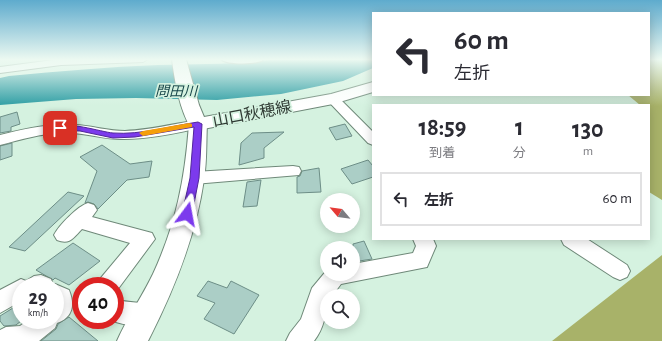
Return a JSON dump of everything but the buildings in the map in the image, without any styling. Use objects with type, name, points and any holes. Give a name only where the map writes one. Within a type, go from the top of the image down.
[{"type":"main road","name":"山口秋穂線","points":[[183,75],[194,115],[333,99],[372,87]]},
{"type":"street","points":[[333,99],[372,139]]},
{"type":"street","points":[[0,140],[39,130],[60,128],[80,129],[113,135],[135,135],[194,115],[194,178],[187,214],[148,314],[132,341]]},
{"type":"street","points":[[194,178],[293,170]]},
{"type":"street","points":[[64,235],[83,216],[144,240],[115,277]]},
{"type":"street","points":[[360,272],[420,261],[426,246],[423,240]]},
{"type":"street","points":[[572,240],[620,272]]},
{"type":"street","points":[[298,341],[312,326],[320,295],[331,281]]},
{"type":"street","points":[[0,302],[12,295]]},
{"type":"street","points":[[124,313],[148,314]]},
{"type":"street","points":[[17,340],[34,329]]},
{"type":"green space","points":[[650,75],[662,75],[662,200],[650,193],[650,104],[639,104],[629,96],[650,96]]},
{"type":"green space","points":[[662,255],[662,341],[552,341]]},
{"type":"water","name":"問田川","points":[[357,75],[343,81],[281,94],[217,100],[136,98],[76,99],[0,105],[0,78],[9,76]]},
{"type":"slow traffic","points":[[143,133],[189,126]]},
{"type":"route","points":[[60,128],[80,129],[95,133],[113,135],[135,135],[198,124],[194,178],[187,214]]}]
